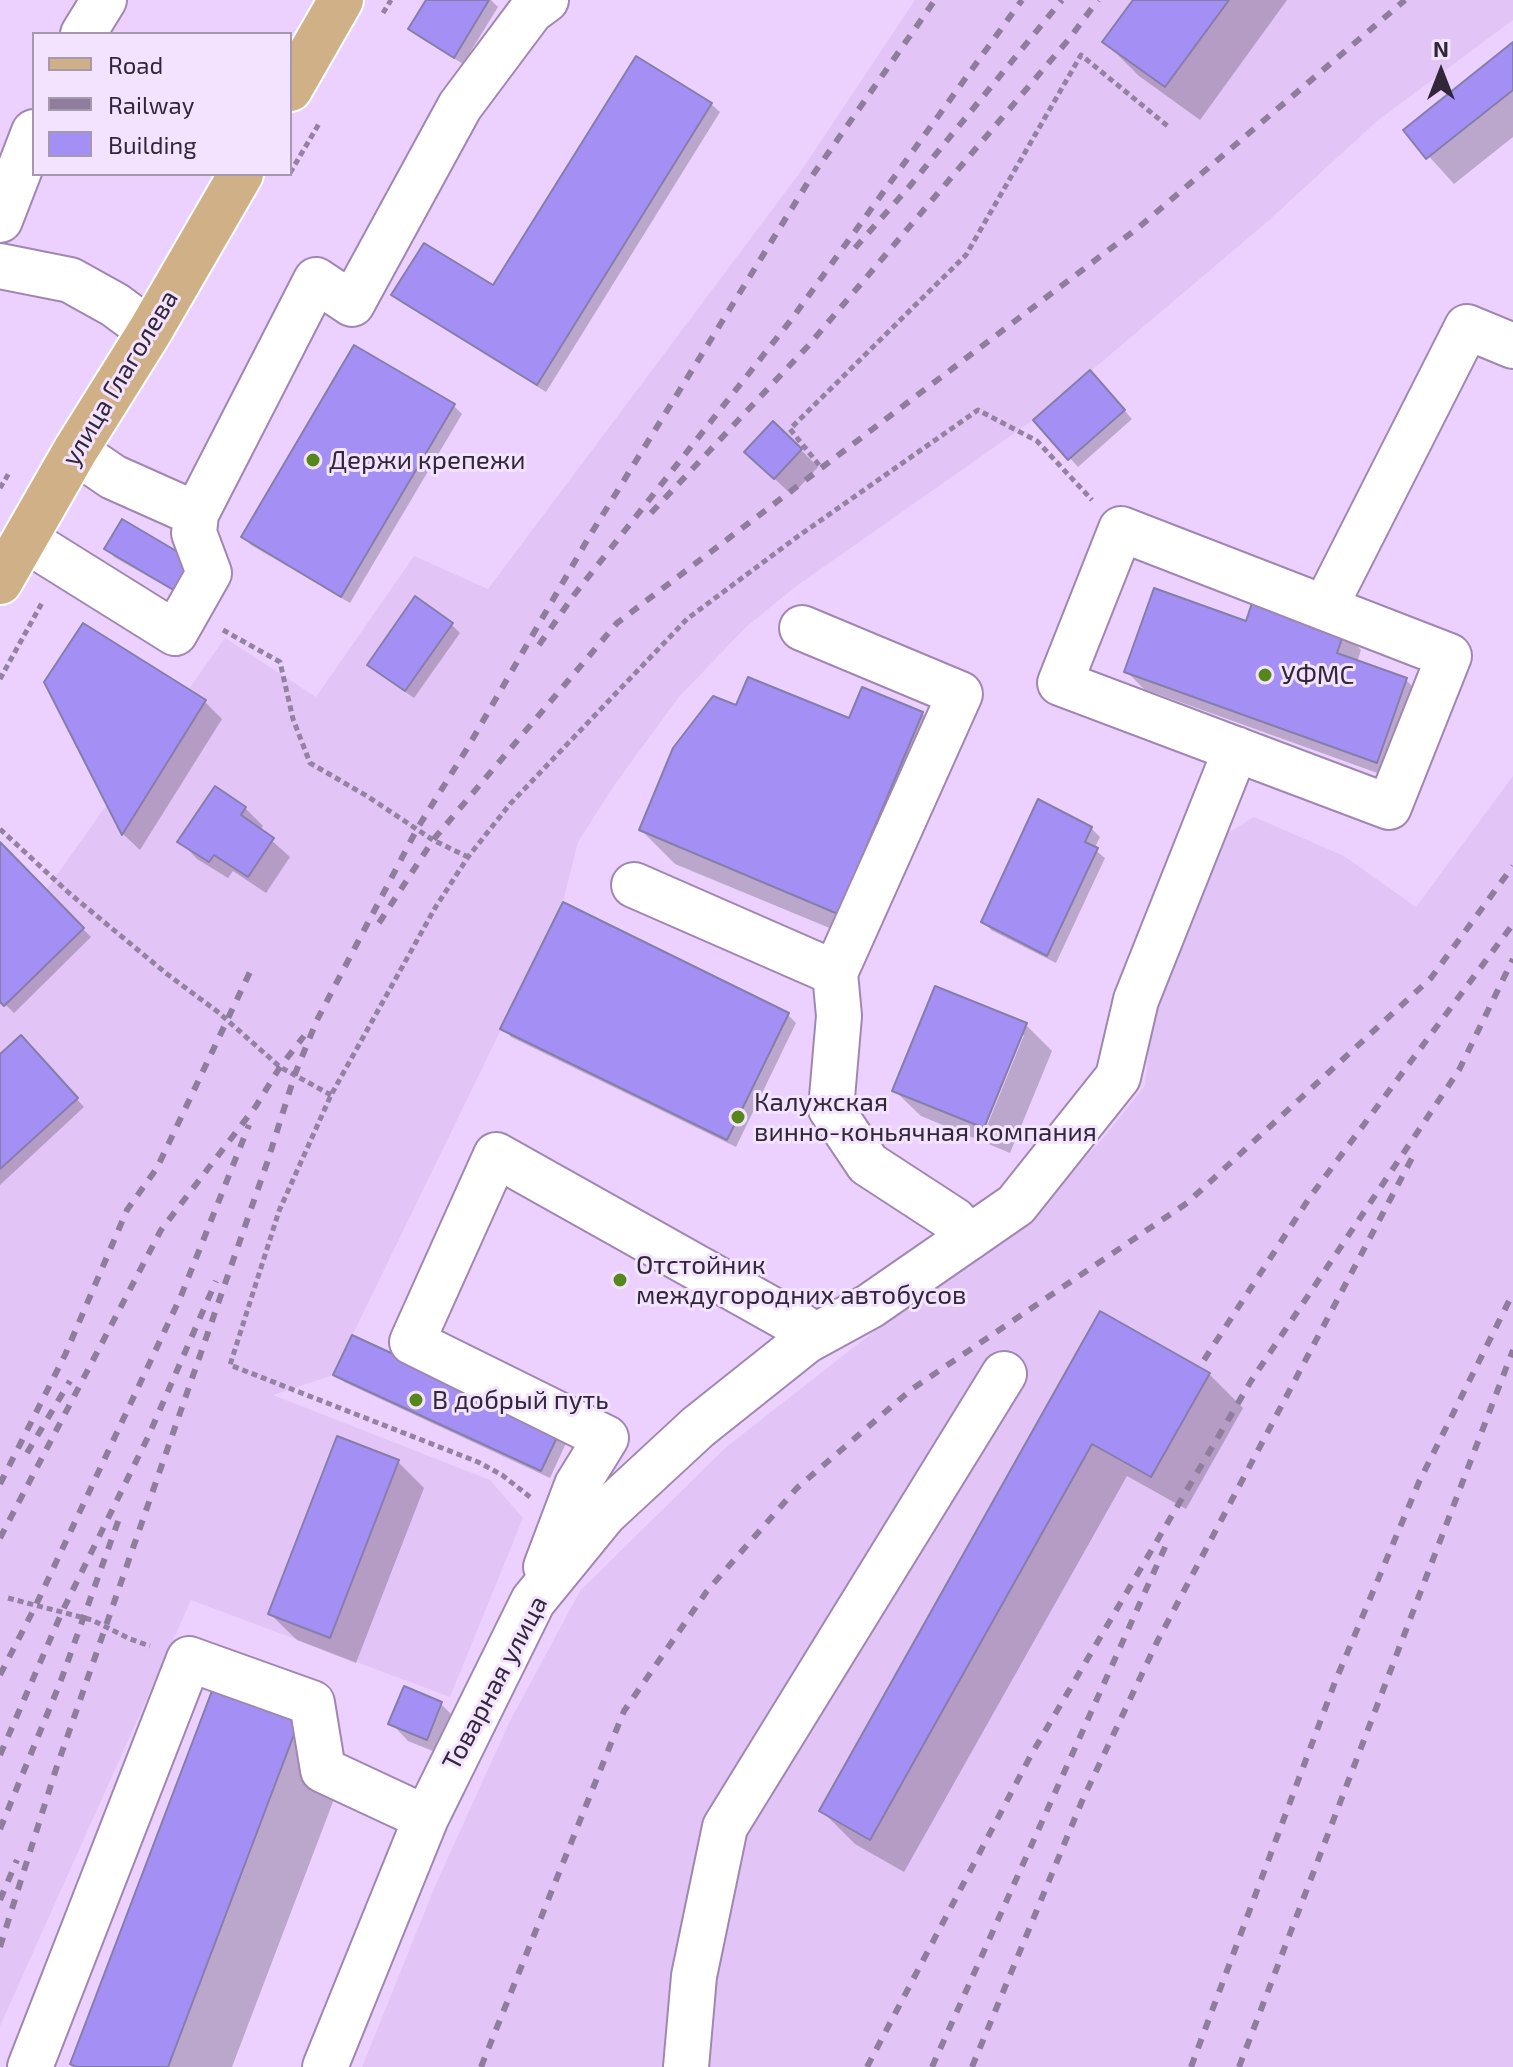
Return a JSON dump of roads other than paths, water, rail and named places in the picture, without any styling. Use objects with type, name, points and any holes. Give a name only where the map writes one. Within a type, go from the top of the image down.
[{"type":"main road","points":[[292,86],[341,0]]},
{"type":"main road","name":"улица Глаголева","points":[[0,582],[240,176]]},
{"type":"street","points":[[84,32],[104,0]]},
{"type":"street","points":[[26,540],[175,633],[209,573],[194,533],[196,514],[316,280],[352,304],[460,106],[531,11],[546,0]]},
{"type":"street","points":[[0,220],[8,177],[32,135]]},
{"type":"street","points":[[0,266],[70,280],[115,305],[150,331]]},
{"type":"street","points":[[1325,607],[1467,327],[1513,346]]},
{"type":"street","points":[[75,451],[113,477],[196,514]]},
{"type":"street","points":[[1121,529],[1325,607],[1449,656],[1389,807],[1060,683],[1121,529]]},
{"type":"street","points":[[802,628],[960,694],[835,973],[839,1016],[831,1109],[868,1164],[954,1220],[970,1237]]},
{"type":"street","name":"Товарная улица","points":[[325,2067],[426,1818],[533,1601],[604,1514],[698,1427],[806,1341],[870,1306],[1016,1205],[1118,1077],[1136,1000],[1236,749]]},
{"type":"street","points":[[634,885],[835,973]]},
{"type":"street","points":[[533,1601],[577,1485],[606,1438],[412,1342],[496,1155],[801,1326],[806,1341]]},
{"type":"street","points":[[686,2067],[694,1976],[725,1827],[1004,1374]]},
{"type":"street","points":[[30,2067],[189,1659],[312,1703],[323,1770],[426,1818]]},
{"type":"railway","points":[[0,1947],[55,1772],[267,1163],[295,1074],[317,1020],[417,829],[589,537],[810,179],[935,0]]},
{"type":"railway","points":[[539,645],[574,595],[791,320],[1022,0]]},
{"type":"railway","points":[[855,248],[1062,0]]},
{"type":"railway","points":[[651,513],[808,346],[1069,39],[1098,0]]},
{"type":"railway","points":[[379,923],[433,840],[617,623],[1139,227],[1405,0]]},
{"type":"railway","points":[[481,2067],[624,1711],[707,1591],[797,1488],[912,1389],[1187,1203],[1431,978],[1513,866]]},
{"type":"railway","points":[[1204,1360],[1310,1197],[1513,924]]},
{"type":"railway","points":[[867,2067],[1031,1755],[1251,1381],[1459,1070],[1513,959]]},
{"type":"railway","points":[[0,1484],[65,1355],[127,1210],[157,1168],[250,972]]},
{"type":"railway","points":[[0,1538],[161,1230],[256,1106],[304,1036]]},
{"type":"railway","points":[[0,1675],[181,1296],[249,1125]]},
{"type":"railway","points":[[972,2067],[1082,1801],[1157,1642],[1412,1158]]},
{"type":"railway","points":[[0,1755],[62,1612],[148,1437],[216,1281]]},
{"type":"railway","points":[[1191,2067],[1335,1682],[1419,1482],[1513,1293]]},
{"type":"railway","points":[[1239,2067],[1513,1350]]},
{"type":"railway","points":[[27,1453],[70,1381]]},
{"type":"railway","points":[[0,1829],[60,1683],[120,1516]]},
{"type":"railway","points":[[932,2067],[1166,1545]]},
{"type":"railway","points":[[0,1900],[17,1860]]},
{"type":"place","name":"Держи крепежи","points":[[313,460]]},
{"type":"place","name":"УФМС","points":[[1265,675]]},
{"type":"place","name":"Калужская винно-коньячная компания","points":[[738,1117]]},
{"type":"place","name":"Отстойник междугородних автобусов","points":[[620,1280]]},
{"type":"place","name":"В добрый путь","points":[[416,1400]]}]
